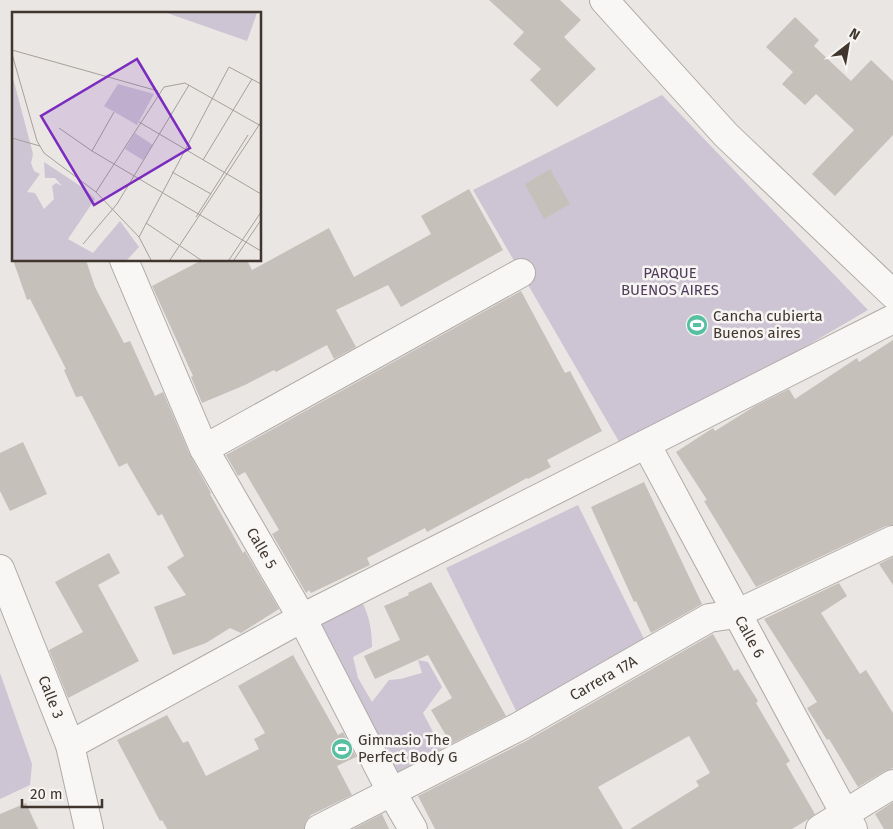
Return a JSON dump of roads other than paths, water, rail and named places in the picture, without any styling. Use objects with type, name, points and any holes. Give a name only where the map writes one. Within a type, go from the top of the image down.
[{"type":"street","points":[[604,0],[726,135],[893,294]]},
{"type":"street","name":"Calle 5","points":[[124,261],[204,449],[302,618],[391,791],[413,829]]},
{"type":"street","points":[[204,449],[522,273]]},
{"type":"street","points":[[70,745],[302,618],[893,319]]},
{"type":"street","name":"Calle 6","points":[[646,444],[849,821]]},
{"type":"street","name":"Carrera 17A","points":[[319,829],[518,727],[708,618],[736,614],[893,540]]},
{"type":"street","name":"Calle 3","points":[[0,569],[70,745],[89,829]]},
{"type":"street","points":[[820,829],[849,821],[893,784]]},
{"type":"place","name":"Cancha cubierta Buenos aires","points":[[697,325]]},
{"type":"place","name":"Gimnasio The Perfect Body G","points":[[342,749]]},
{"type":"park label","name":"PARQUE BUENOS AIRES","points":[[670,282]]}]
